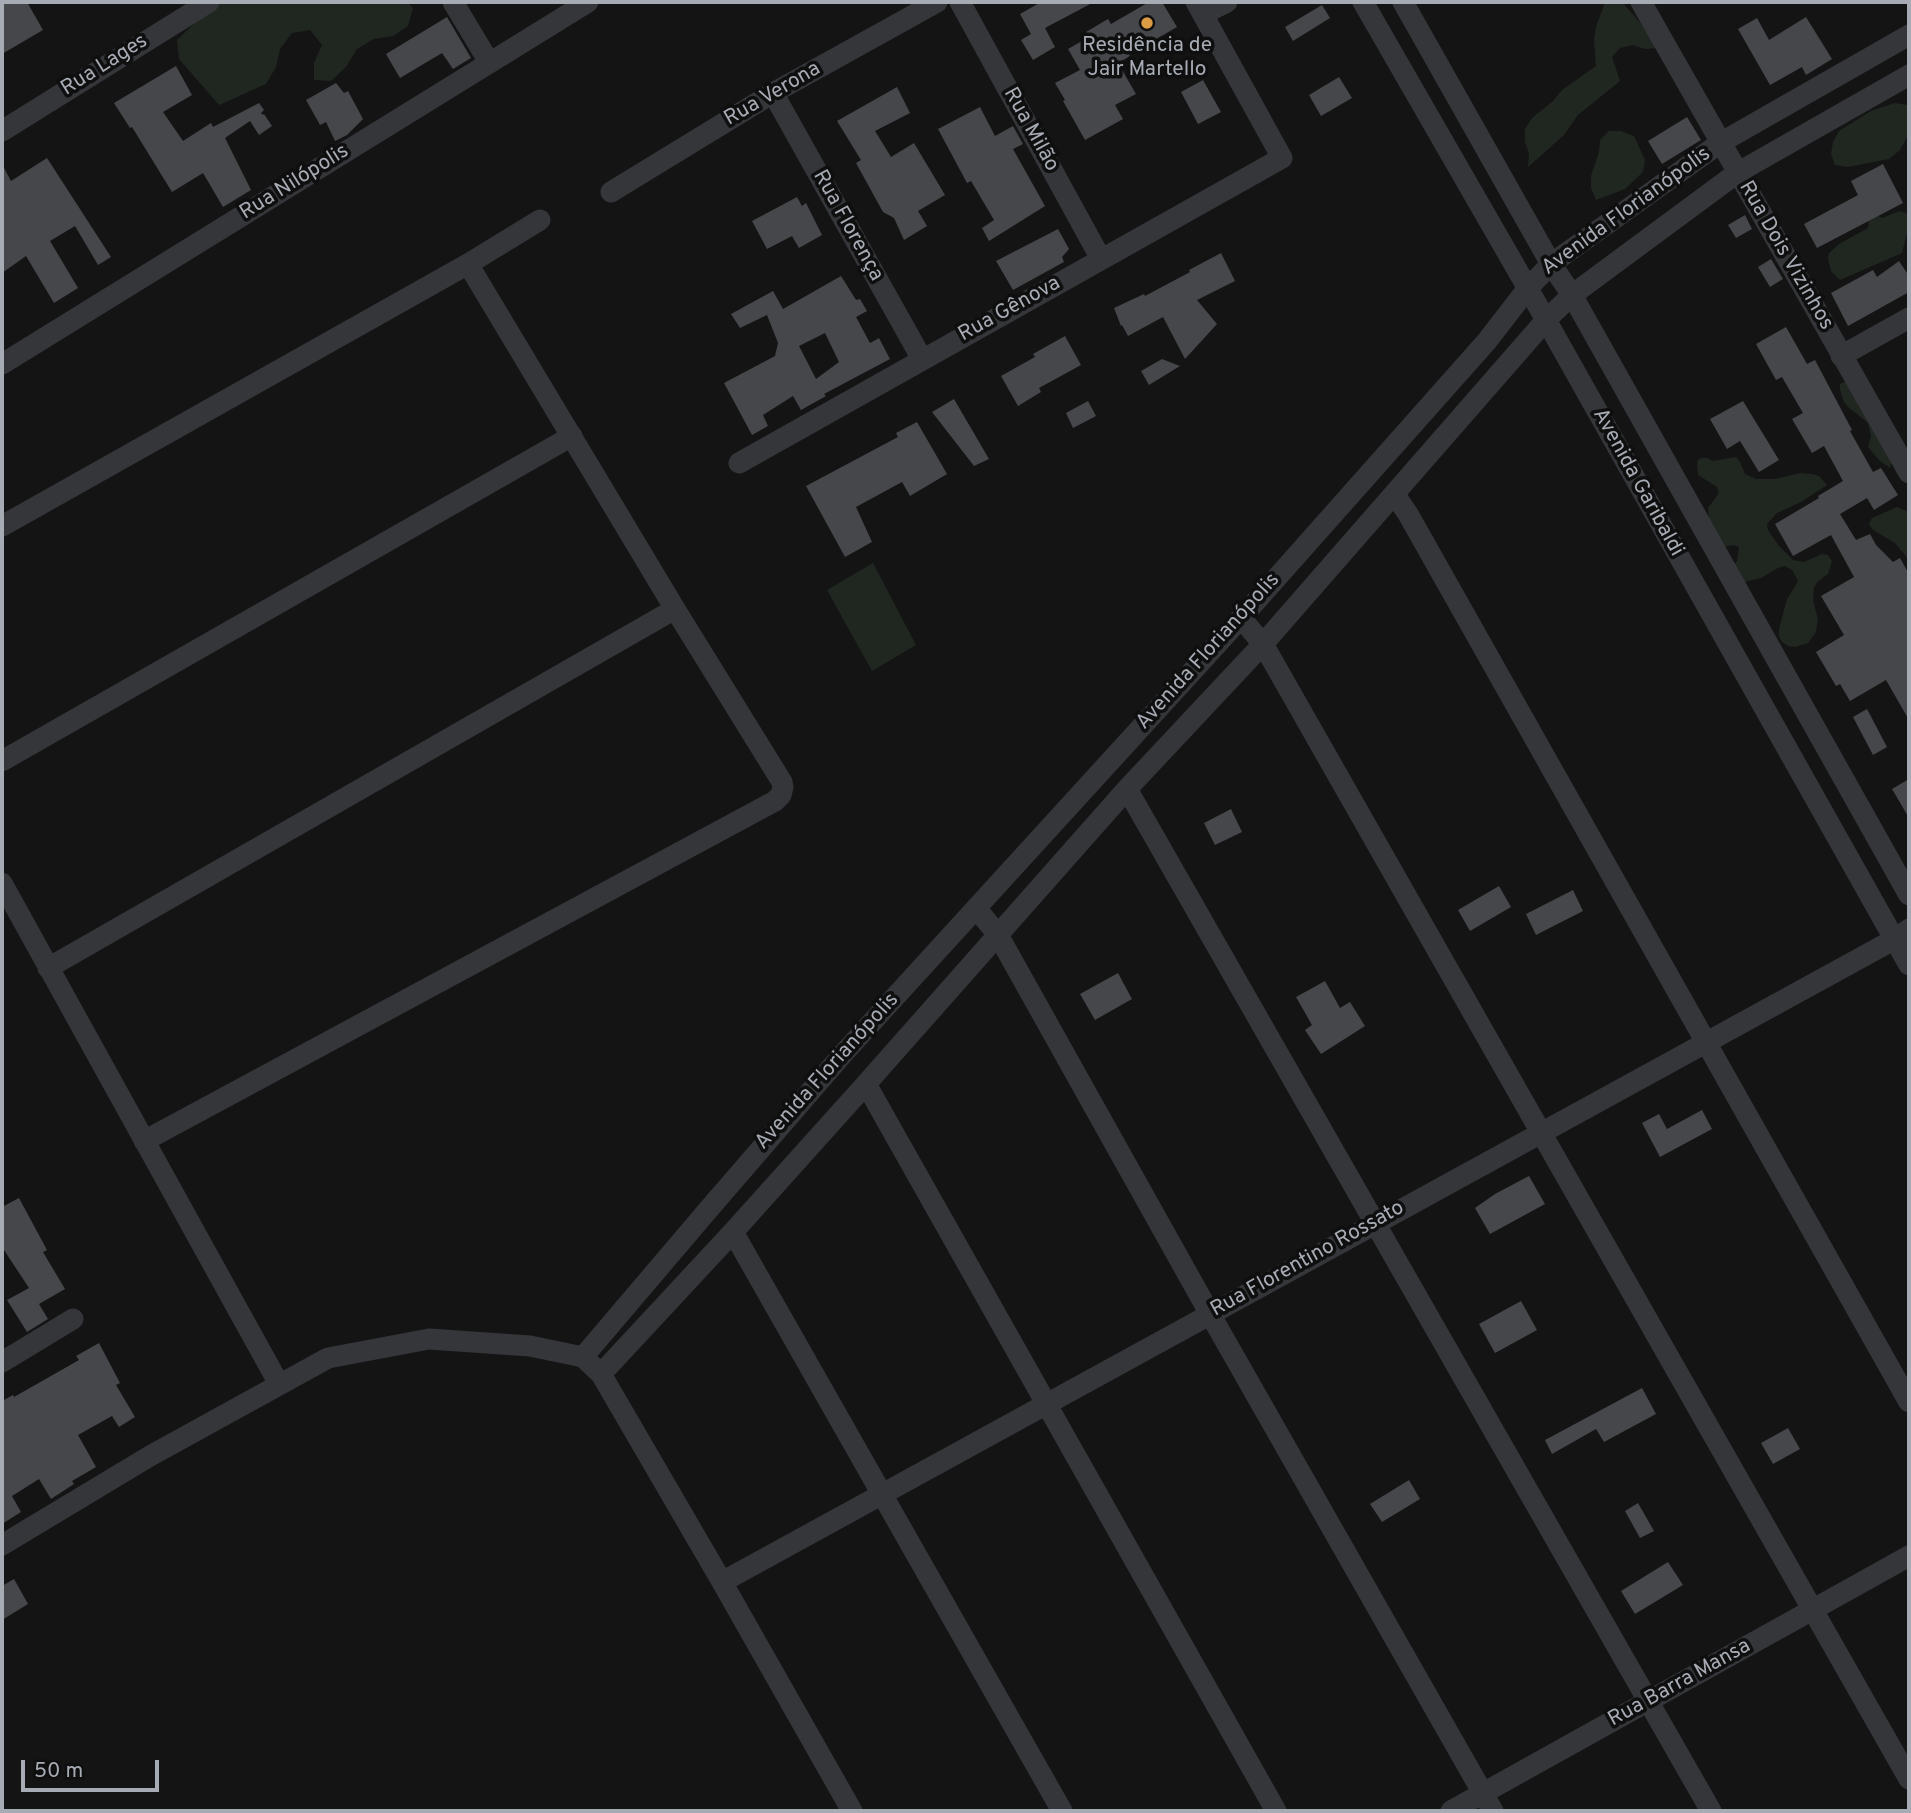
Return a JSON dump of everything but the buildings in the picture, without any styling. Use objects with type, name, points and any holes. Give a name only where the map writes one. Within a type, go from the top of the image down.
[{"type":"street","name":"Rua Lages","points":[[2,131],[209,2]]},
{"type":"street","points":[[453,2],[489,62]]},
{"type":"street","name":"Rua Nilópolis","points":[[2,364],[588,2]]},
{"type":"street","name":"Rua Verona","points":[[611,192],[773,93],[937,2]]},
{"type":"street","name":"Rua Milão","points":[[960,2],[1101,259]]},
{"type":"street","points":[[1200,8],[1227,2]]},
{"type":"street","name":"Avenida Garibaldi","points":[[1363,2],[1902,934],[1909,965]]},
{"type":"street","name":"Avenida Garibaldi","points":[[1403,2],[1551,264],[1572,295],[1909,895]]},
{"type":"street","name":"Rua Dois Vizinhos","points":[[1641,2],[1909,473]]},
{"type":"street","name":"Rua Gênova","points":[[739,463],[1282,158],[1200,8]]},
{"type":"street","name":"Avenida Florianópolis","points":[[583,1357],[842,1055],[1241,618],[1487,341],[1528,288],[1551,264],[1720,143],[1909,35]]},
{"type":"street","name":"Avenida Florianópolis","points":[[601,1374],[733,1232],[1127,789],[1263,644],[1546,320],[1572,295],[1737,173],[1909,75]]},
{"type":"street","name":"Rua Florença","points":[[773,93],[922,359]]},
{"type":"street","points":[[2,526],[468,264],[540,220]]},
{"type":"street","points":[[144,1141],[775,801],[781,795],[782,782],[468,264]]},
{"type":"street","points":[[1842,356],[1909,318]]},
{"type":"street","points":[[2,761],[572,436]]},
{"type":"street","points":[[1395,495],[1422,538],[1909,1402]]},
{"type":"street","points":[[48,968],[675,609]]},
{"type":"street","points":[[1241,618],[1263,644],[1909,1779]]},
{"type":"street","points":[[1127,789],[1711,1811]]},
{"type":"street","points":[[2,883],[279,1384]]},
{"type":"street","points":[[976,908],[998,935],[1488,1802]]},
{"type":"street","name":"Rua Florentino Rossato","points":[[722,1582],[1902,934]]},
{"type":"street","points":[[866,1084],[1276,1811]]},
{"type":"street","points":[[733,1232],[1062,1811]]},
{"type":"street","points":[[2,1362],[73,1319]]},
{"type":"street","points":[[2,1545],[150,1456],[328,1358],[429,1339],[530,1346],[583,1357],[601,1374],[852,1811]]},
{"type":"street","name":"Rua Barra Mansa","points":[[1451,1811],[1488,1802],[1649,1701],[1909,1556]]},
{"type":"shaded area","points":[[204,2],[407,2],[413,8],[408,26],[393,36],[374,39],[357,49],[346,67],[331,81],[314,80],[314,63],[322,45],[310,30],[292,33],[280,49],[276,67],[266,84],[219,105],[179,59],[177,40],[208,10]]},
{"type":"shaded area","points":[[1605,2],[1622,2],[1643,26],[1657,48],[1645,49],[1633,45],[1620,48],[1612,57],[1620,81],[1578,115],[1564,135],[1528,167],[1525,129],[1532,118],[1562,90],[1596,66],[1594,40]]},
{"type":"shaded area","points":[[1895,103],[1907,105],[1909,108],[1909,134],[1900,150],[1889,159],[1848,167],[1835,165],[1831,154],[1839,131],[1871,111]]},
{"type":"shaded area","points":[[1609,131],[1621,131],[1634,136],[1645,160],[1643,172],[1625,189],[1596,200],[1591,188],[1591,176],[1600,140]]},
{"type":"shaded area","points":[[1866,209],[1882,218],[1900,211],[1906,213],[1909,225],[1902,253],[1840,280],[1831,271],[1829,253],[1839,244],[1868,228]]},
{"type":"shaded area","points":[[1846,381],[1893,455],[1890,468],[1868,447],[1871,436],[1868,423],[1844,402],[1840,384]]},
{"type":"shaded area","points":[[1736,457],[1745,474],[1756,479],[1812,474],[1819,476],[1827,485],[1801,502],[1777,513],[1767,524],[1779,546],[1793,560],[1804,562],[1822,554],[1828,555],[1832,561],[1828,574],[1817,582],[1814,588],[1813,601],[1818,619],[1816,632],[1808,643],[1788,646],[1779,636],[1787,599],[1798,581],[1792,570],[1785,566],[1761,578],[1740,583],[1733,566],[1737,561],[1739,547],[1721,547],[1709,521],[1708,508],[1719,493],[1717,487],[1698,475],[1697,461],[1701,458],[1713,461]]},
{"type":"shaded area","points":[[1897,507],[1909,512],[1909,560],[1895,543],[1873,530],[1869,524],[1872,518]]},
{"type":"shaded area","points":[[873,563],[916,645],[872,671],[827,590]]},
{"type":"place","name":"Residência de Jair Martello","points":[[1147,23]]}]
